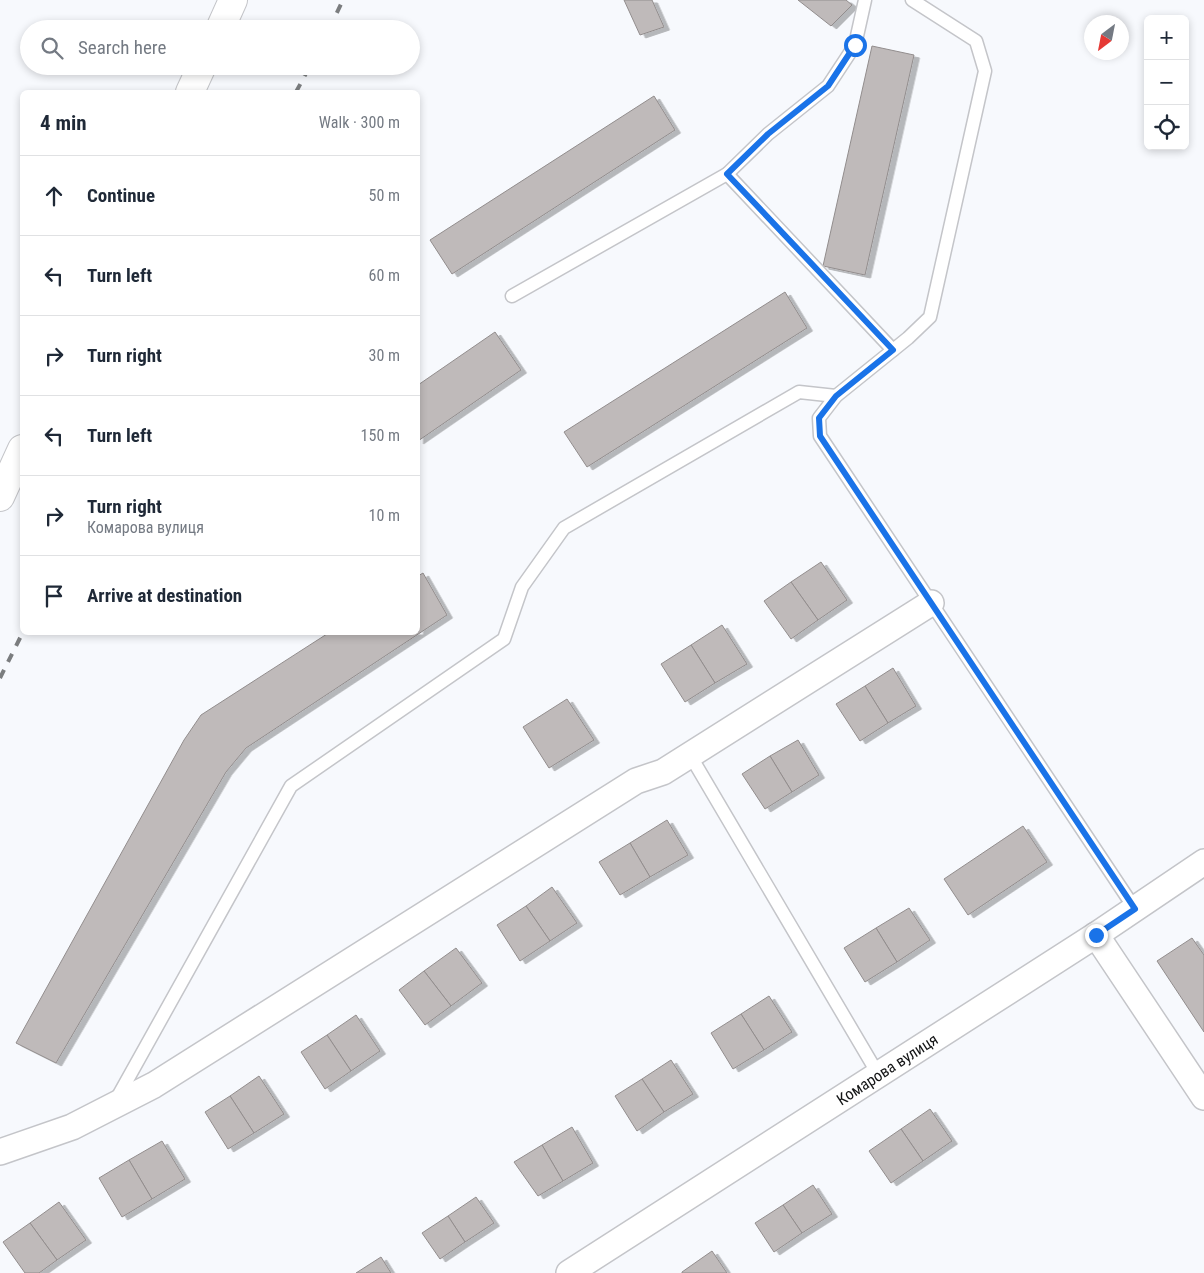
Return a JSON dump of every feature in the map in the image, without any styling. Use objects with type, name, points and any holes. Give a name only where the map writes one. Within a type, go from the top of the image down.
[{"type":"main road","points":[[224,20],[233,0]]},
{"type":"main road","points":[[191,90],[198,75]]},
{"type":"main road","points":[[0,498],[20,454]]},
{"type":"street","points":[[0,1152],[72,1127],[154,1085],[636,781],[663,772],[931,603]]},
{"type":"street","name":"Комарова вулиця","points":[[568,1273],[1096,935],[1204,862]]},
{"type":"street","points":[[1096,935],[1204,1097]]},
{"type":"lane","points":[[512,296],[727,174],[768,134],[828,86],[855,45],[865,0]]},
{"type":"lane","points":[[912,0],[976,41],[985,70],[930,317],[836,396],[819,418],[820,436],[1135,909]]},
{"type":"lane","points":[[727,174],[893,350]]},
{"type":"lane","points":[[112,1107],[291,786],[504,639],[522,587],[564,528],[799,392],[836,396]]},
{"type":"lane","points":[[690,755],[878,1074]]},
{"type":"building","points":[[624,0],[652,0],[664,27],[640,35]]},
{"type":"building","points":[[798,0],[846,0],[852,5],[831,26]]},
{"type":"building","points":[[872,46],[914,55],[865,275],[823,266]]},
{"type":"building","points":[[654,96],[675,130],[452,274],[430,240]]},
{"type":"building","points":[[785,292],[807,328],[587,467],[564,432]]},
{"type":"building","points":[[495,332],[521,370],[420,440],[420,384]]},
{"type":"building","points":[[821,562],[847,600],[818,620],[791,582]]},
{"type":"building","points":[[423,573],[447,615],[420,633],[420,575]]},
{"type":"building","points":[[791,582],[818,620],[791,639],[764,601]]},
{"type":"building","points":[[722,625],[747,664],[715,683],[691,645]]},
{"type":"building","points":[[325,635],[417,635],[246,748],[226,772],[56,1063],[16,1043],[184,740],[201,715]]},
{"type":"building","points":[[691,645],[715,683],[685,702],[661,664]]},
{"type":"building","points":[[893,668],[916,706],[888,723],[865,686]]},
{"type":"building","points":[[865,686],[888,723],[860,741],[836,704]]},
{"type":"building","points":[[567,699],[594,740],[549,768],[523,727]]},
{"type":"building","points":[[798,740],[819,775],[792,792],[770,756]]},
{"type":"building","points":[[770,756],[792,792],[765,809],[742,774]]},
{"type":"building","points":[[667,820],[688,855],[650,877],[630,843]]},
{"type":"building","points":[[1023,826],[1047,862],[968,915],[944,879]]},
{"type":"building","points":[[630,843],[650,877],[620,895],[599,862]]},
{"type":"building","points":[[552,887],[577,923],[550,941],[526,906]]},
{"type":"building","points":[[526,906],[550,941],[520,961],[497,925]]},
{"type":"building","points":[[909,908],[930,940],[897,962],[876,928]]},
{"type":"building","points":[[876,928],[897,962],[865,982],[844,948]]},
{"type":"building","points":[[1192,938],[1204,955],[1204,1032],[1157,961]]},
{"type":"building","points":[[456,948],[482,983],[451,1006],[424,971]]},
{"type":"building","points":[[424,971],[451,1006],[425,1025],[399,990]]},
{"type":"building","points":[[769,996],[792,1032],[764,1050],[741,1014]]},
{"type":"building","points":[[741,1014],[764,1050],[733,1069],[711,1033]]},
{"type":"building","points":[[356,1015],[380,1051],[351,1071],[327,1035]]},
{"type":"building","points":[[327,1035],[351,1071],[325,1089],[301,1052]]},
{"type":"building","points":[[671,1060],[693,1094],[664,1112],[642,1079]]},
{"type":"building","points":[[259,1076],[284,1114],[254,1133],[230,1096]]},
{"type":"building","points":[[642,1079],[664,1112],[637,1131],[615,1096]]},
{"type":"building","points":[[230,1096],[254,1133],[228,1149],[205,1112]]},
{"type":"building","points":[[930,1109],[952,1141],[923,1161],[901,1129]]},
{"type":"building","points":[[572,1127],[593,1163],[563,1181],[542,1145]]},
{"type":"building","points":[[901,1129],[923,1161],[891,1183],[869,1151]]},
{"type":"building","points":[[162,1141],[185,1179],[152,1199],[129,1160]]},
{"type":"building","points":[[542,1145],[563,1181],[538,1196],[514,1162]]},
{"type":"building","points":[[129,1160],[152,1199],[122,1217],[99,1178]]},
{"type":"building","points":[[813,1185],[832,1214],[802,1233],[783,1205]]},
{"type":"building","points":[[476,1197],[494,1223],[465,1242],[448,1216]]},
{"type":"building","points":[[59,1202],[86,1240],[57,1260],[30,1223]]},
{"type":"building","points":[[783,1205],[802,1233],[774,1252],[755,1223]]},
{"type":"building","points":[[448,1216],[465,1242],[440,1259],[422,1233]]},
{"type":"building","points":[[30,1223],[57,1260],[39,1273],[25,1273],[3,1242]]},
{"type":"building","points":[[712,1251],[727,1273],[682,1273],[682,1272]]},
{"type":"building","points":[[381,1257],[391,1273],[356,1273]]},
{"type":"railway","points":[[333,20],[343,0]]},
{"type":"railway","points":[[297,90],[305,75]]},
{"type":"railway","points":[[0,678],[22,635]]},
{"type":"route","points":[[855,45],[828,86],[768,134],[727,174],[893,350],[836,396],[819,418],[820,436],[1135,909],[1096,935]]}]
